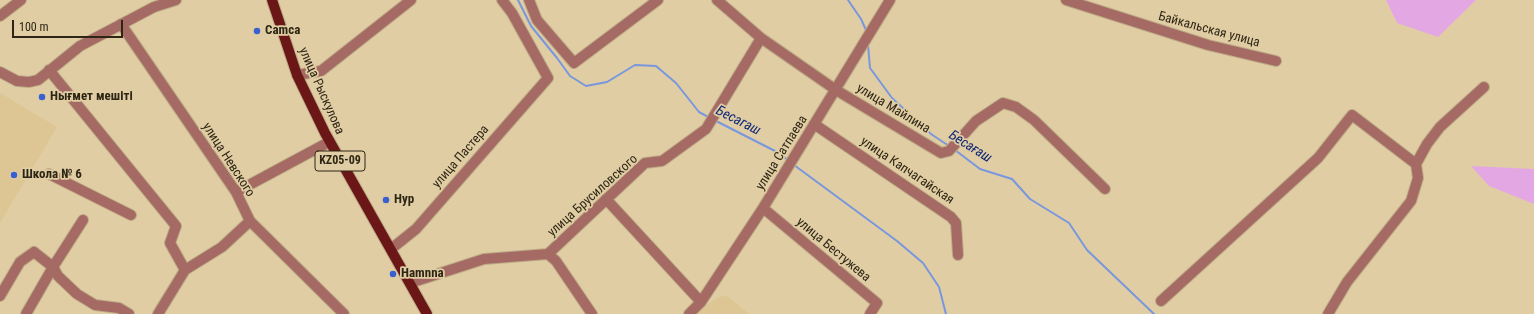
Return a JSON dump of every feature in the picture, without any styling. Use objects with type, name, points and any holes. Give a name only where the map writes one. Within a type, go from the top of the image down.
[{"type":"main road","name":"улица Рыскулова","points":[[272,0],[297,75],[330,142],[427,314]]},
{"type":"street","points":[[0,16],[21,0]]},
{"type":"street","points":[[0,72],[17,81],[29,82],[38,80],[80,46],[154,7],[176,0]]},
{"type":"street","name":"улица Пастера","points":[[391,249],[416,229],[548,78],[512,13],[502,0]]},
{"type":"street","points":[[528,0],[537,20],[574,63],[658,0]]},
{"type":"street","name":"улица Майлина","points":[[717,0],[761,38],[836,90],[941,154],[949,152],[976,120],[1003,103],[1016,107],[1034,120],[1105,189]]},
{"type":"street","name":"улица Сатпаева","points":[[689,314],[701,302],[763,208],[890,0]]},
{"type":"street","name":"Байкальская улица","points":[[1066,0],[1208,45],[1276,61]]},
{"type":"street","points":[[297,75],[321,72],[406,2]]},
{"type":"street","name":"улица Невского","points":[[121,24],[236,192],[250,221],[344,314]]},
{"type":"street","name":"улица Брусиловского","points":[[410,283],[484,258],[548,254],[645,163],[662,161],[706,129],[761,38]]},
{"type":"street","points":[[49,70],[176,226],[170,243],[185,270]]},
{"type":"street","points":[[1328,314],[1347,282],[1411,200],[1418,178],[1416,164],[1427,144],[1440,127],[1484,87]]},
{"type":"street","points":[[1162,301],[1318,158],[1352,115],[1416,164]]},
{"type":"street","name":"улица Капчагайская","points":[[814,124],[951,217],[956,223],[958,255]]},
{"type":"street","points":[[236,192],[330,142]]},
{"type":"street","points":[[49,174],[131,215]]},
{"type":"street","points":[[606,199],[701,302]]},
{"type":"street","name":"улица Бестужева","points":[[763,208],[877,303],[870,314]]},
{"type":"street","points":[[26,314],[53,267],[83,220]]},
{"type":"street","points":[[158,314],[185,270],[222,247],[250,221]]},
{"type":"street","points":[[0,296],[20,262],[34,252],[53,267],[58,276],[77,294],[89,302],[95,305],[119,308],[129,314]]},
{"type":"street","points":[[548,254],[556,261],[592,314]]},
{"type":"shaded area","points":[[1386,0],[1476,0],[1438,37],[1397,23]]},
{"type":"shaded area","name":"Школа № 6","points":[[0,93],[57,127],[0,223]]},
{"type":"shaded area","points":[[1471,166],[1534,169],[1534,204],[1489,186]]},
{"type":"shaded area","points":[[726,295],[749,314],[690,314],[718,298]]},
{"type":"waterway","name":"Бесагаш","points":[[518,0],[531,26],[570,76],[586,86],[607,82],[635,65],[656,66],[676,83],[699,112],[710,118]]},
{"type":"waterway","name":"Бесағаш","points":[[848,0],[861,19],[866,30]]},
{"type":"waterway","name":"Бесағаш","points":[[868,45],[870,68],[892,98],[931,134],[949,146]]},
{"type":"waterway","name":"Бесагаш","points":[[716,121],[777,152],[789,161]]},
{"type":"waterway","name":"Бесағаш","points":[[955,150],[980,169],[1012,179],[1030,199],[1069,223],[1087,250],[1154,314]]},
{"type":"waterway","name":"Бесагаш","points":[[794,165],[897,241],[923,263],[939,287],[946,314]]},
{"type":"place","name":"Camca","points":[[257,31]]},
{"type":"place","name":"Нығмет мешіті","points":[[42,97]]},
{"type":"place","name":"Школа № 6","points":[[14,175]]},
{"type":"place","name":"Hyp","points":[[386,200]]},
{"type":"place","name":"Hamnna","points":[[393,274]]}]
